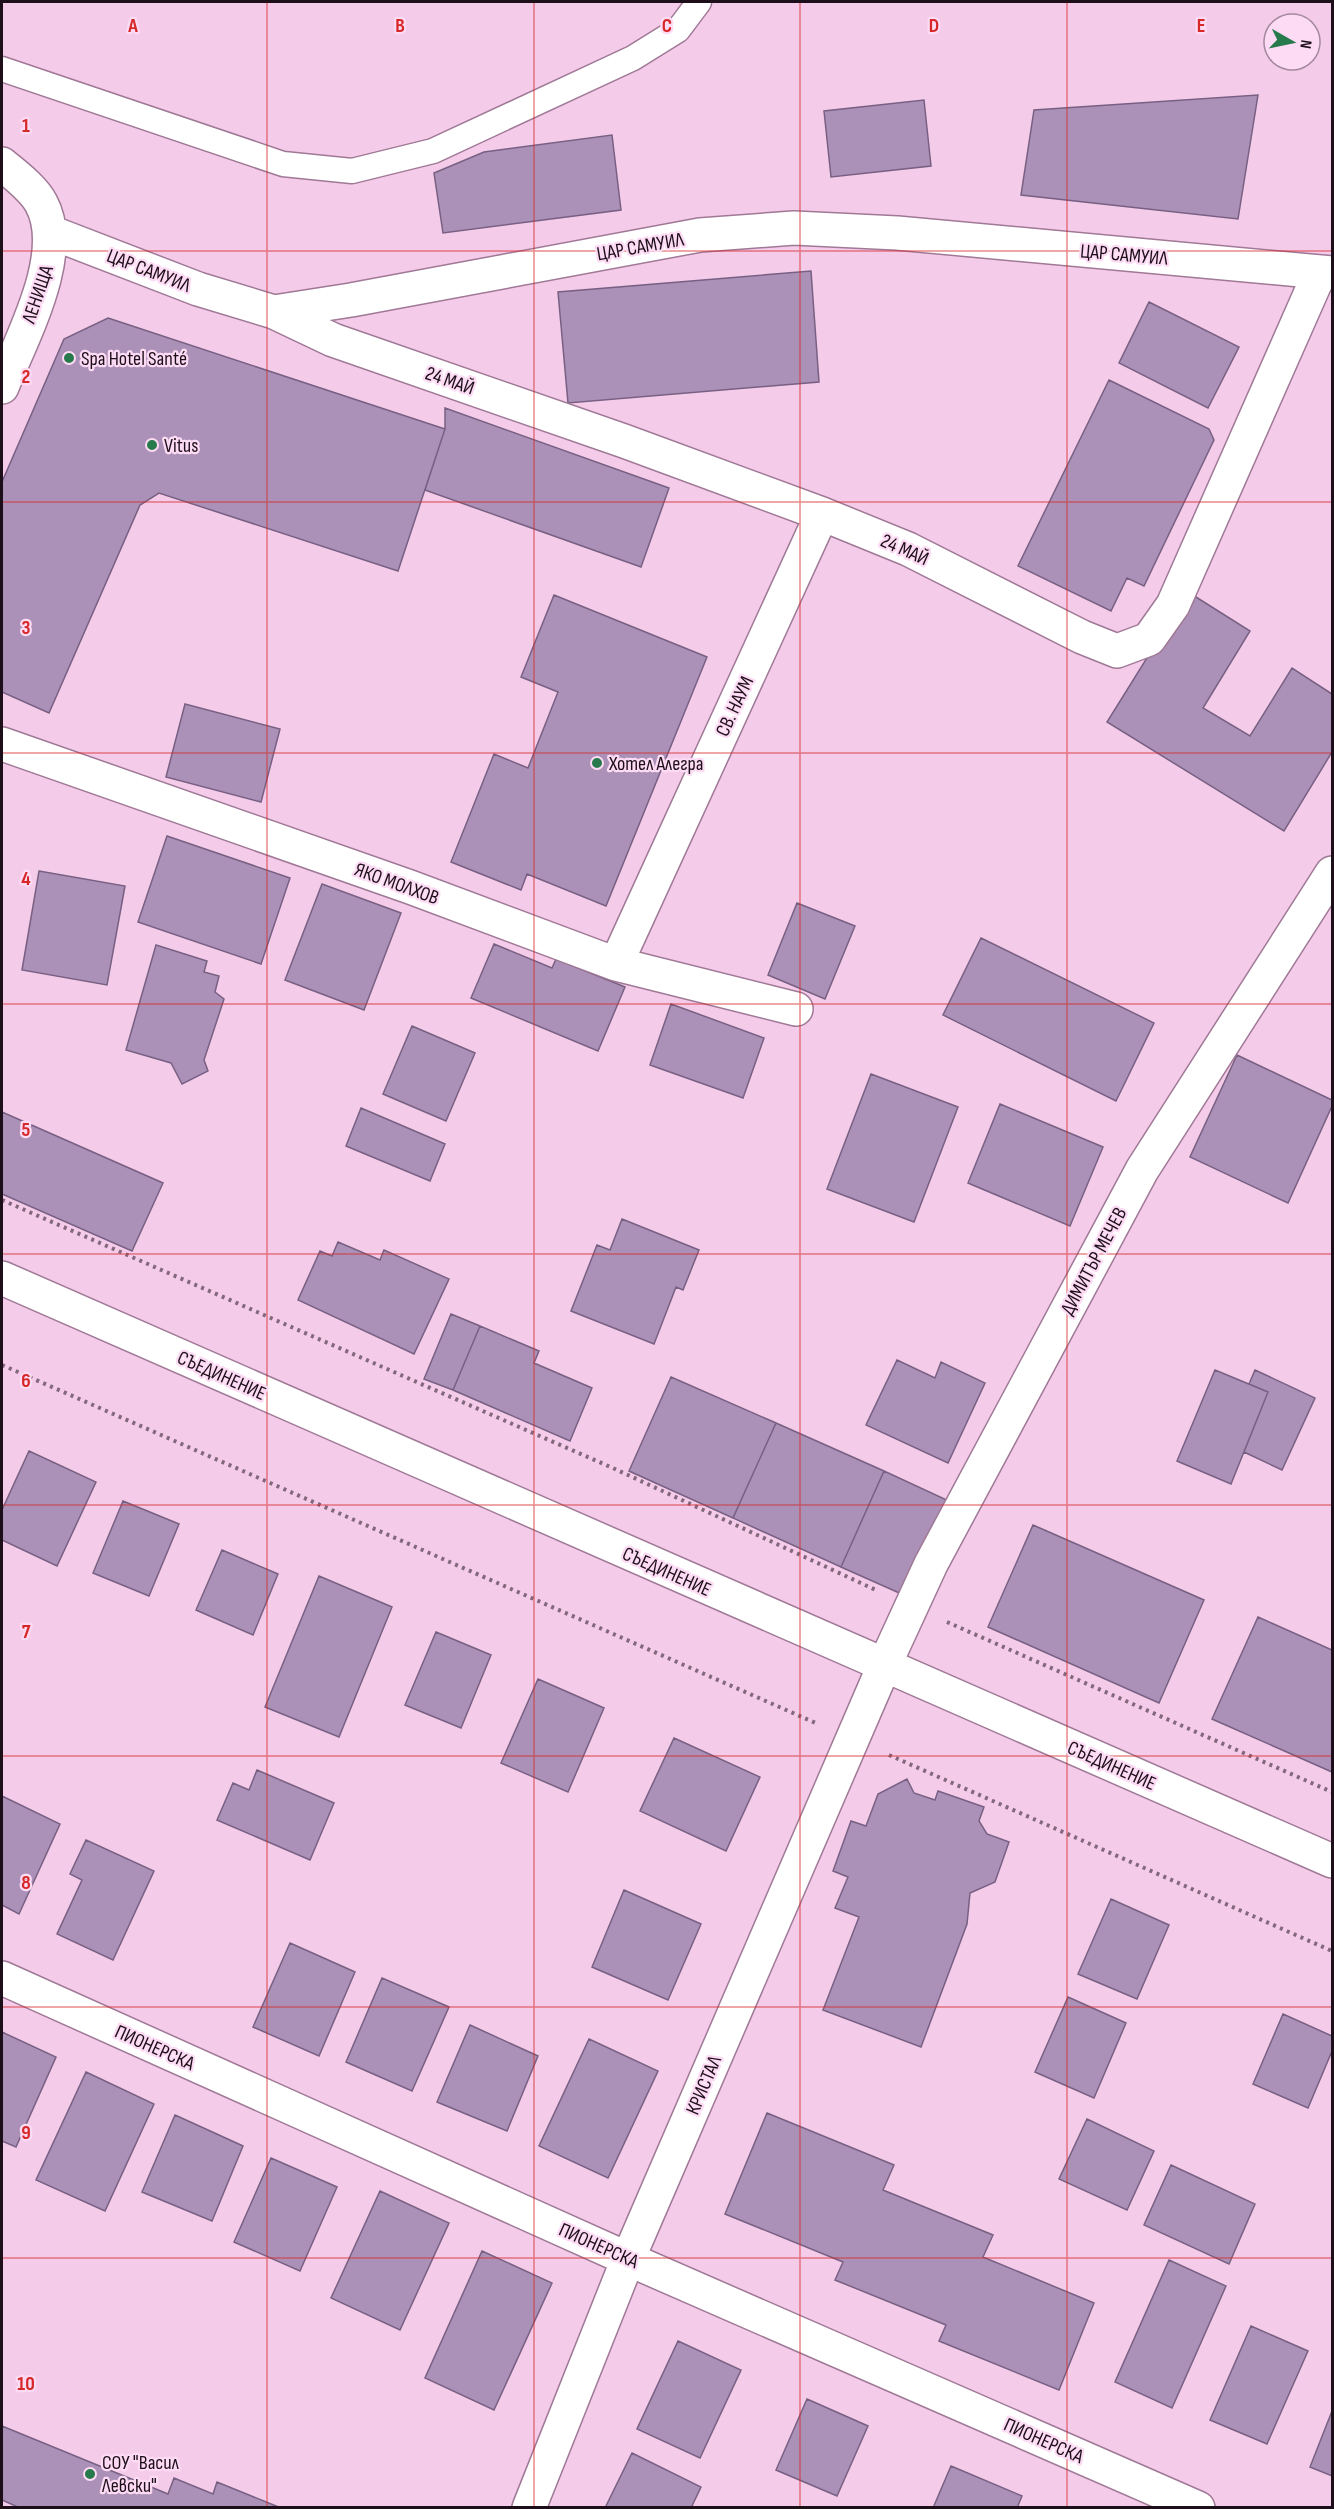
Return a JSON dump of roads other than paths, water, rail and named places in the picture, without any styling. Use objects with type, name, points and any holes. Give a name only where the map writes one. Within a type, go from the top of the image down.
[{"type":"street","points":[[2,164],[20,179],[41,203],[50,232]]},
{"type":"street","name":"ЦАР САМУИЛ","points":[[50,232],[198,290],[274,312],[700,235],[794,228],[897,233],[1326,272]]},
{"type":"street","name":"ЛЕНИЩА","points":[[2,387],[40,292],[49,262],[50,232]]},
{"type":"street","name":"24 МАЙ","points":[[274,312],[333,340],[624,441],[822,514],[908,549],[1082,638],[1117,651],[1149,639],[1173,605],[1326,272]]},
{"type":"street","name":"СВ. НАУМ","points":[[616,964],[822,514]]},
{"type":"street","name":"ЯКО МОЛХОВ","points":[[2,744],[410,887],[616,964],[795,1010]]},
{"type":"street","name":"ДИМИТЪР МЕЧЕВ","points":[[884,1666],[931,1564],[1142,1170],[1332,873]]},
{"type":"street","name":"СЪЕДИНЕНИЕ","points":[[2,1278],[1332,1861]]},
{"type":"street","name":"КРИСТАЛ","points":[[529,2508],[628,2259],[884,1666]]},
{"type":"street","name":"ПИОНЕРСКА","points":[[2,1978],[628,2259],[1198,2508]]},
{"type":"lane","points":[[2,69],[283,164],[352,171],[434,151],[633,58],[678,30],[699,2]]},
{"type":"place","name":"Spa Hotel Santé","points":[[69,358]]},
{"type":"place","name":"Vitus","points":[[152,445]]},
{"type":"place","name":"Хотел Алегра","points":[[597,763]]},
{"type":"place","name":"СОУ \"Васил Левски\"","points":[[90,2474]]}]
